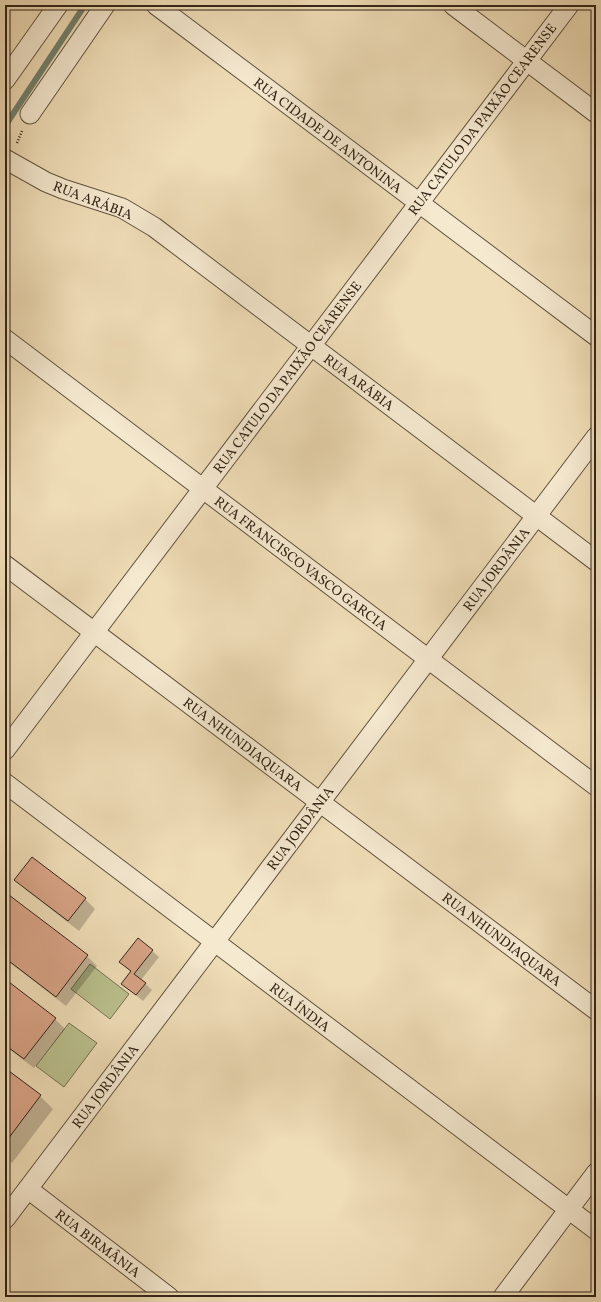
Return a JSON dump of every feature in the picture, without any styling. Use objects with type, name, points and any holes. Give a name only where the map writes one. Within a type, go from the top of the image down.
[{"type":"street","points":[[5,80],[58,5]]},
{"type":"street","points":[[30,114],[105,5]]},
{"type":"street","name":"RUA CIDADE DE ANTONINA","points":[[156,5],[596,336]]},
{"type":"street","points":[[453,5],[596,113]]},
{"type":"street","name":"RUA CATULO DA PAIXÃO CEARENSE","points":[[5,750],[568,5]]},
{"type":"street","name":"RUA ARÁBIA","points":[[7,160],[46,182],[63,189],[108,202],[137,216],[166,236],[596,562]]},
{"type":"street","name":"RUA FRANCISCO VASCO GARCIA","points":[[5,339],[596,786]]},
{"type":"street","name":"RUA JORDÂNIA","points":[[5,1219],[596,437]]},
{"type":"street","name":"RUA NHUNDIAQUARA","points":[[5,565],[596,1010]]},
{"type":"street","name":"RUA ÍNDIA","points":[[5,783],[596,1230]]},
{"type":"street","points":[[503,1297],[596,1173]]},
{"type":"street","name":"RUA BIRMÂNIA","points":[[28,1189],[169,1297]]},
{"type":"path","points":[[7,160],[30,114]]},
{"type":"green space","points":[[90,964],[129,994],[110,1019],[71,989]]},
{"type":"green space","points":[[69,1023],[97,1043],[64,1087],[36,1066]]},
{"type":"building","points":[[32,857],[86,898],[68,921],[14,880]]},
{"type":"building","points":[[5,892],[88,955],[56,997],[5,958]]},
{"type":"building","points":[[138,938],[153,950],[134,974],[146,983],[136,995],[121,984],[131,971],[119,962]]},
{"type":"building","points":[[5,979],[56,1018],[24,1059],[5,1045]]},
{"type":"building","points":[[5,1068],[41,1095],[5,1143]]},
{"type":"waterway","points":[[5,126],[85,5]]}]
